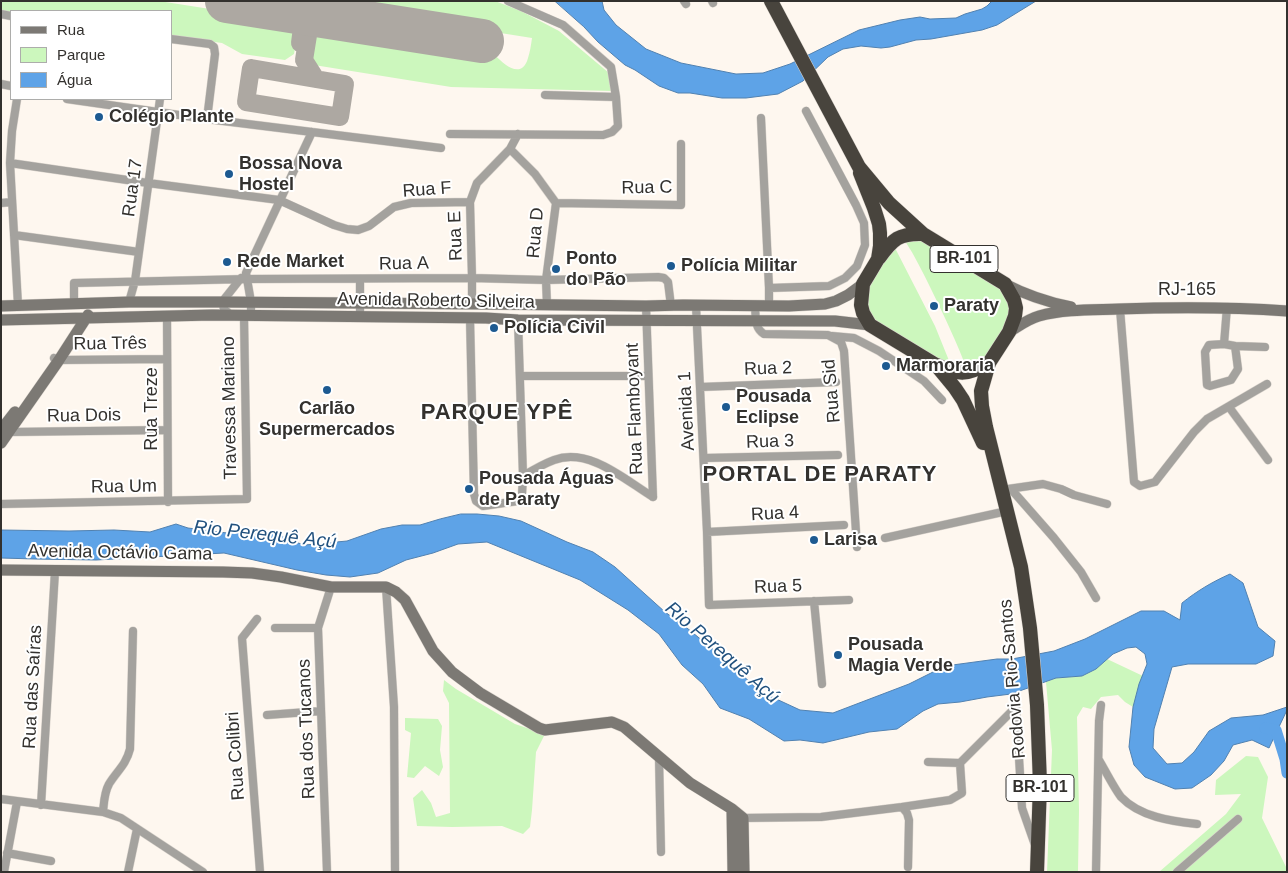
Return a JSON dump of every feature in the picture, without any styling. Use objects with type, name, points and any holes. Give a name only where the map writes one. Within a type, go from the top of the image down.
[{"type":"highway","name":"BR-101","points":[[771,1],[859,167],[879,224],[880,246],[878,258],[863,284],[861,305],[863,313],[870,324],[936,365],[955,388],[963,400],[1004,488]]},
{"type":"highway","name":"BR-101","points":[[859,167],[889,203],[923,234],[1005,284],[1014,300],[1015,316],[1009,332],[989,363],[981,391],[982,406],[1004,488]]},
{"type":"highway","points":[[878,258],[889,245],[903,235],[912,233],[923,234]]},
{"type":"highway","points":[[936,365],[952,372],[963,373],[972,372],[989,363]]},
{"type":"highway","name":"Rodovia Rio-Santos","points":[[1004,488],[1007,511],[1021,567],[1030,628],[1037,705],[1040,784],[1037,872]]},
{"type":"street","points":[[450,134],[603,135],[612,132],[618,126],[611,67],[563,25],[508,1]]},
{"type":"street","points":[[172,39],[210,44],[214,48],[215,54],[206,119]]},
{"type":"street","points":[[545,95],[616,98]]},
{"type":"street","points":[[17,100],[10,163],[18,305]]},
{"type":"street","points":[[74,100],[206,119],[441,148]]},
{"type":"street","name":"Rua 17","points":[[135,282],[160,100]]},
{"type":"street","points":[[769,288],[829,286],[845,278],[857,266],[865,244],[864,222],[806,111]]},
{"type":"street","points":[[762,118],[769,306]]},
{"type":"street","points":[[232,315],[224,309],[222,302],[244,277],[312,132]]},
{"type":"street","name":"Rua E","points":[[472,304],[470,202],[478,183],[510,149],[518,134]]},
{"type":"street","name":"Rua C","points":[[556,203],[681,205],[680,144]]},
{"type":"street","name":"Rua D","points":[[510,149],[535,174],[556,203],[546,280],[547,305]]},
{"type":"street","points":[[10,163],[279,200]]},
{"type":"street","name":"Rua F","points":[[279,200],[346,229],[358,230],[369,226],[394,207],[412,203],[470,202]]},
{"type":"street","points":[[1,204],[12,202]]},
{"type":"street","points":[[14,235],[139,252]]},
{"type":"street","points":[[244,277],[251,302],[250,313],[244,316]]},
{"type":"street","name":"Rua A","points":[[78,303],[74,283],[244,277],[546,280],[658,277],[664,278],[668,282],[671,306]]},
{"type":"street","points":[[360,279],[360,317]]},
{"type":"street","points":[[129,302],[135,282]]},
{"type":"street","name":"Avenida Roberto Silveira","points":[[1,306],[129,302],[769,306],[825,304],[848,295],[863,284]]},
{"type":"street","name":"RJ-165","points":[[1005,284],[1045,301],[1087,310]]},
{"type":"street","points":[[1,444],[5,430],[86,318],[87,308],[78,303],[70,312],[69,330],[56,359]]},
{"type":"street","points":[[454,304],[450,313],[456,318]]},
{"type":"street","points":[[472,304],[473,311],[470,318],[474,494],[476,502],[483,506],[518,501],[522,495],[518,320]]},
{"type":"street","name":"Rua Flamboyant","points":[[523,476],[555,460],[577,457],[595,461],[653,497],[646,306]]},
{"type":"street","name":"Avenida 1","points":[[696,306],[709,605]]},
{"type":"street","points":[[755,306],[756,320]]},
{"type":"street","name":"RJ-165","points":[[1009,332],[1026,320],[1062,311],[1172,307],[1287,311]]},
{"type":"street","points":[[1224,344],[1227,308]]},
{"type":"street","points":[[1120,309],[1134,482],[1140,486],[1155,482],[1194,432],[1207,419],[1267,384]]},
{"type":"street","name":"Avenida Roberto Silveira","points":[[1,320],[232,315],[518,320],[835,321],[870,324]]},
{"type":"street","name":"Rua Treze","points":[[167,316],[168,502]]},
{"type":"street","name":"Travessa Mariano","points":[[244,316],[247,499]]},
{"type":"street","name":"Rua Sid","points":[[756,320],[758,330],[764,334],[828,336],[841,342],[844,350],[857,547]]},
{"type":"street","points":[[828,336],[854,338],[879,351],[924,381],[942,400]]},
{"type":"street","points":[[1235,346],[1238,369],[1231,380],[1210,386],[1207,385],[1205,352],[1209,345],[1224,344],[1265,347]]},
{"type":"street","name":"Rua Três","points":[[56,359],[167,358]]},
{"type":"street","points":[[520,376],[648,376]]},
{"type":"street","name":"Rua 2","points":[[700,387],[836,382]]},
{"type":"street","points":[[1229,407],[1268,460]]},
{"type":"street","name":"Rua Dois","points":[[5,430],[167,430]]},
{"type":"street","name":"Rua 3","points":[[704,458],[838,455]]},
{"type":"street","points":[[1004,488],[1043,484],[1107,504]]},
{"type":"street","points":[[1004,488],[1054,538],[1081,572],[1096,598]]},
{"type":"street","name":"Rua Um","points":[[1,504],[247,499]]},
{"type":"street","points":[[885,538],[1007,511]]},
{"type":"street","name":"Rua 4","points":[[707,532],[844,525]]},
{"type":"street","name":"Avenida Octávio Gama","points":[[1,570],[252,573],[331,587],[386,587]]},
{"type":"street","name":"Rua das Saíras","points":[[41,805],[55,571]]},
{"type":"street","name":"Rua dos Tucanos","points":[[327,872],[318,628],[331,587]]},
{"type":"street","points":[[386,587],[396,592],[405,600],[433,651],[439,658],[452,672],[480,693],[545,730],[612,722],[624,727],[690,782],[736,815],[822,817],[950,800],[962,793],[960,763]]},
{"type":"street","points":[[386,587],[394,707],[395,872]]},
{"type":"street","name":"Rua 5","points":[[709,605],[849,600]]},
{"type":"street","points":[[814,601],[822,684]]},
{"type":"street","name":"Rua Colibri","points":[[256,619],[242,638],[260,872]]},
{"type":"street","points":[[275,628],[318,628]]},
{"type":"street","points":[[103,812],[105,794],[109,785],[128,759],[130,749],[133,631]]},
{"type":"street","points":[[1096,872],[1100,705]]},
{"type":"street","points":[[928,762],[960,763],[1016,707],[1022,808],[1037,851]]},
{"type":"street","points":[[267,715],[322,711]]},
{"type":"street","points":[[659,757],[661,852]]},
{"type":"street","points":[[1099,760],[1121,797],[1136,808],[1147,814],[1172,821],[1197,824]]},
{"type":"street","points":[[1,799],[103,812],[121,818],[203,872]]},
{"type":"street","points":[[4,872],[17,802]]},
{"type":"street","points":[[902,807],[907,813],[909,820],[908,867]]},
{"type":"street","points":[[733,872],[736,815]]},
{"type":"street","points":[[736,815],[744,872]]},
{"type":"street","points":[[1177,872],[1238,819]]},
{"type":"street","points":[[128,872],[137,829]]},
{"type":"street","points":[[7,853],[51,862]]},
{"type":"green space","points":[[1,1],[159,1],[293,22],[298,31],[294,54],[285,60],[242,54],[222,43],[172,36],[172,10],[10,10],[10,12],[1,10]]},
{"type":"green space","points":[[299,1],[495,1],[521,11],[559,31],[609,73],[612,91],[451,87],[314,65],[308,57],[313,31],[321,27],[495,55],[503,63],[517,69],[525,65],[532,38]]},
{"type":"green space","points":[[918,237],[1004,290],[1011,316],[987,356],[967,370],[941,309],[905,241]]},
{"type":"green space","points":[[894,246],[935,326],[952,368],[872,319],[864,301],[867,291]]},
{"type":"green space","points":[[1107,659],[1143,676],[1133,707],[1118,695],[1101,697],[1091,709],[1083,707],[1077,717],[1078,872],[1047,872],[1052,750],[1046,682],[1056,678],[1082,676],[1096,669]]},
{"type":"green space","points":[[444,680],[515,724],[545,734],[536,752],[530,827],[523,834],[502,826],[417,826],[413,798],[422,790],[431,803],[436,817],[450,813],[449,703],[443,691]]},
{"type":"green space","points":[[405,718],[438,719],[442,726],[440,750],[443,767],[439,776],[425,766],[414,778],[407,777],[411,733],[405,730]]},
{"type":"green space","points":[[1246,756],[1258,757],[1268,777],[1262,818],[1287,872],[1159,872],[1226,814],[1241,794],[1215,795],[1216,780]]},
{"type":"water","points":[[555,1],[602,1],[604,10],[616,25],[646,49],[681,63],[736,74],[763,73],[790,64],[859,30],[900,20],[920,17],[930,19],[956,18],[982,9],[992,1],[1036,1],[997,25],[982,30],[916,40],[890,47],[861,46],[843,49],[828,57],[803,81],[778,94],[746,98],[722,98],[678,93],[659,86],[625,65]]},
{"type":"water","points":[[461,514],[499,516],[521,521],[593,552],[615,567],[665,612],[732,665],[759,691],[800,710],[833,713],[909,684],[945,666],[997,659],[1012,659],[1054,651],[1085,639],[1141,611],[1164,611],[1180,620],[1182,603],[1205,587],[1230,574],[1243,583],[1258,627],[1275,641],[1273,656],[1256,664],[1188,664],[1172,667],[1154,729],[1153,748],[1167,764],[1182,763],[1194,752],[1209,731],[1231,718],[1263,715],[1287,707],[1287,710],[1269,748],[1252,740],[1233,745],[1224,761],[1211,775],[1192,788],[1175,789],[1145,777],[1134,765],[1129,747],[1133,707],[1147,664],[1145,654],[1136,647],[1127,648],[1113,654],[1096,669],[1082,676],[1056,678],[1011,694],[938,704],[923,711],[897,729],[869,732],[823,743],[800,740],[784,741],[749,719],[720,708],[703,684],[682,665],[659,634],[628,610],[580,580],[487,542],[458,544],[406,560],[378,573],[350,577],[297,570],[224,553],[96,560],[1,558],[1,530],[114,530],[150,532],[176,524],[188,528],[227,533],[244,529],[263,532],[281,535],[288,540],[305,545],[347,541],[381,529],[402,525],[420,525]]},
{"type":"waterway","name":"Rio Perequê Açú","points":[[1265,728],[1276,730],[1285,759],[1287,773]]},
{"type":"taxiway","points":[[296,12],[302,28],[300,43]]},
{"type":"taxiway","points":[[316,79],[304,60],[309,29],[325,17]]},
{"type":"taxiway","points":[[251,68],[345,84],[340,117],[246,102],[251,68]]},
{"type":"runway","points":[[227,1],[482,41]]},
{"type":"place","name":"Colégio Plante","points":[[99,117]]},
{"type":"place","name":"Bossa Nova Hostel","points":[[229,174]]},
{"type":"place","name":"Rede Market","points":[[227,262]]},
{"type":"place","name":"Polícia Militar","points":[[671,266]]},
{"type":"place","name":"Ponto do Pão","points":[[556,269]]},
{"type":"place","name":"Paraty","points":[[934,306]]},
{"type":"place","name":"Polícia Civil","points":[[494,328]]},
{"type":"place","name":"Marmoraria","points":[[886,366]]},
{"type":"place","name":"Carlão Supermercados","points":[[327,390]]},
{"type":"place","name":"Pousada Eclipse","points":[[726,407]]},
{"type":"place","name":"Pousada Águas de Paraty","points":[[469,489]]},
{"type":"place","name":"Larisa","points":[[814,540]]},
{"type":"place","name":"Pousada Magia Verde","points":[[838,655]]},
{"type":"district","name":"PARQUE YPÊ","points":[[497,413]]},
{"type":"district","name":"PORTAL DE PARATY","points":[[820,475]]}]
